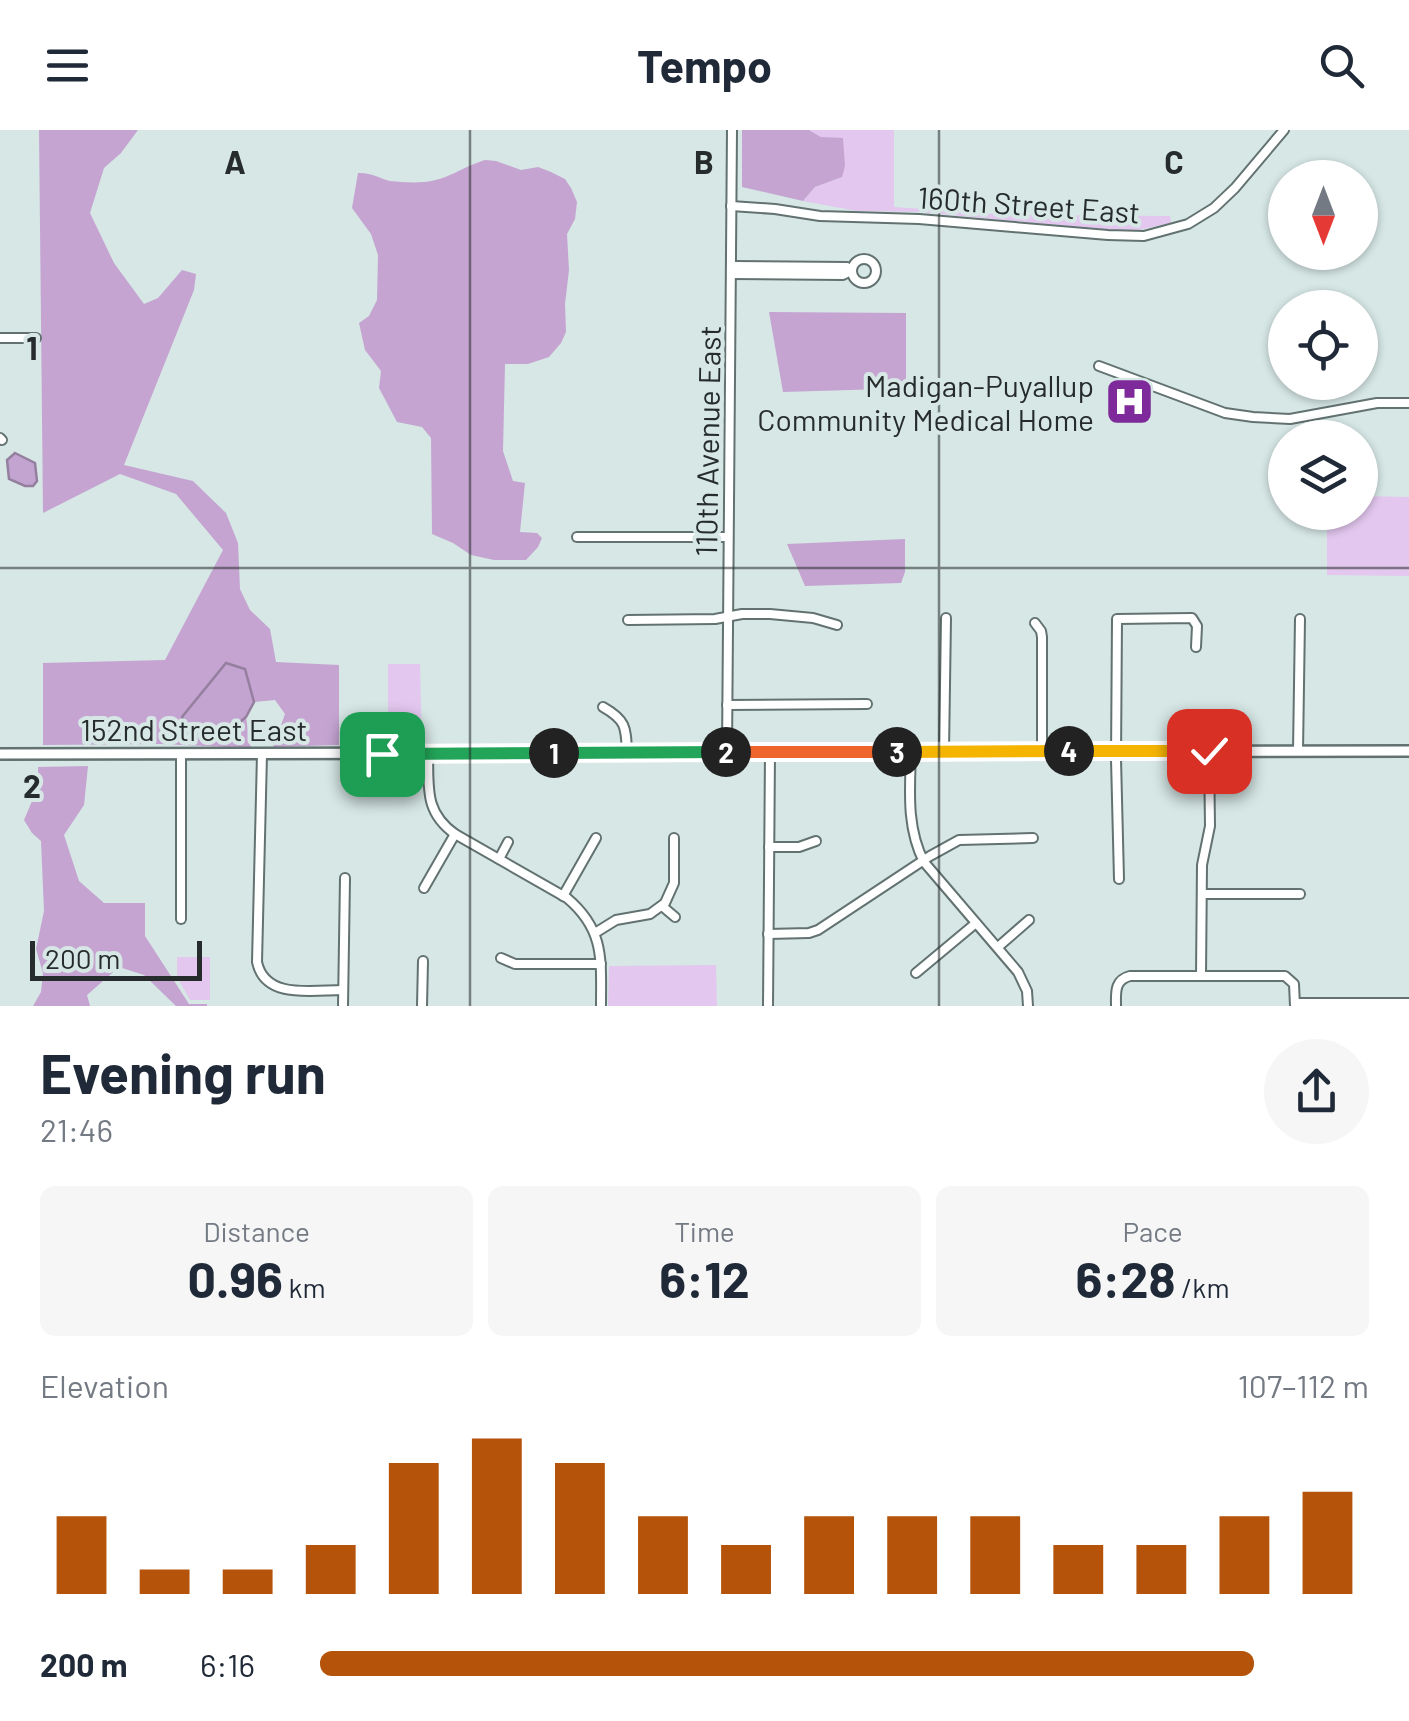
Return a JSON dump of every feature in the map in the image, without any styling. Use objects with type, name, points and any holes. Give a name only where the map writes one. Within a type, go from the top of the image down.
[{"type":"main road","name":"152nd Street East","points":[[0,754],[1409,751]]},
{"type":"street","name":"110th Avenue East","points":[[727,752],[732,130]]},
{"type":"street","name":"160th Street East","points":[[731,206],[820,216],[919,218],[1144,236],[1188,224],[1214,208],[1235,188],[1278,132]]},
{"type":"street","points":[[731,270],[843,275],[852,271]]},
{"type":"street","points":[[0,338],[36,338]]},
{"type":"street","points":[[1099,366],[1211,408],[1253,417],[1290,419],[1377,403],[1409,403]]},
{"type":"street","points":[[577,537],[728,538]]},
{"type":"street","points":[[628,620],[715,619],[742,614],[794,616],[838,625]]},
{"type":"street","points":[[1119,879],[1118,617],[1192,618],[1196,647]]},
{"type":"street","points":[[944,751],[946,618]]},
{"type":"street","points":[[1298,751],[1300,619]]},
{"type":"street","points":[[1035,623],[1042,637],[1042,752]]},
{"type":"street","points":[[728,706],[868,704]]},
{"type":"street","points":[[602,706],[623,722],[627,752]]},
{"type":"street","points":[[1201,976],[1202,864],[1210,826],[1209,751]]},
{"type":"street","points":[[768,1006],[770,752]]},
{"type":"street","points":[[911,752],[912,829],[924,862],[1018,972],[1028,1006]]},
{"type":"street","points":[[181,754],[181,919]]},
{"type":"street","points":[[262,754],[257,962],[264,979],[274,987],[344,990]]},
{"type":"street","points":[[428,754],[429,795],[432,810],[442,824],[580,910],[595,933],[601,964],[601,1006]]},
{"type":"street","points":[[424,888],[455,834]]},
{"type":"street","points":[[563,896],[596,838]]},
{"type":"street","points":[[595,933],[616,920],[650,914],[662,906],[674,883],[674,838]]},
{"type":"street","points":[[768,934],[818,930],[948,845],[965,839],[1033,838]]},
{"type":"street","points":[[769,847],[799,847],[816,841]]},
{"type":"street","points":[[499,859],[508,842]]},
{"type":"street","points":[[343,1006],[345,878]]},
{"type":"street","points":[[1202,894],[1300,894]]},
{"type":"street","points":[[662,906],[675,918]]},
{"type":"street","points":[[998,947],[1029,920]]},
{"type":"street","points":[[916,973],[976,923]]},
{"type":"street","points":[[502,958],[515,964],[601,964]]},
{"type":"street","points":[[422,1006],[423,961]]},
{"type":"street","points":[[1116,1006],[1120,980],[1130,976],[1281,976],[1290,978],[1295,1005],[1409,1003]]},
{"type":"shaded area","points":[[39,130],[138,130],[104,168],[90,213],[114,263],[144,304],[158,298],[182,270],[196,274],[194,290],[124,465],[193,481],[226,513],[238,543],[240,589],[250,610],[270,629],[276,662],[339,665],[339,745],[273,747],[285,714],[275,700],[254,702],[245,670],[193,702],[182,717],[188,734],[226,734],[246,717],[251,748],[43,745],[43,663],[165,660],[223,550],[176,494],[120,474],[43,513]]},
{"type":"shaded area","points":[[742,130],[809,130],[821,137],[843,138],[842,177],[815,187],[803,201],[742,187]]},
{"type":"shaded area","points":[[809,130],[894,130],[894,207],[1009,215],[1170,216],[1171,223],[1133,231],[920,212],[857,211],[803,201],[815,187],[842,177],[821,137]]},
{"type":"shaded area","points":[[485,160],[521,170],[538,167],[551,172],[565,179],[577,202],[575,219],[567,234],[566,332],[549,357],[528,364],[505,364],[503,451],[513,481],[525,483],[520,532],[537,533],[542,538],[526,560],[471,555],[432,534],[431,438],[422,427],[397,422],[379,388],[381,371],[365,350],[359,323],[369,316],[377,300],[378,255],[371,234],[352,208],[358,173],[390,181],[423,182]]},
{"type":"shaded area","points":[[769,312],[906,313],[906,383],[884,389],[783,392]]},
{"type":"shaded area","points":[[15,453],[35,463],[37,481],[33,486],[9,479],[7,460]]},
{"type":"shaded area","points":[[1378,496],[1409,497],[1409,576],[1327,575],[1327,530],[1378,530]]},
{"type":"shaded area","points":[[905,539],[901,583],[805,586],[787,544]]},
{"type":"shaded area","points":[[226,663],[245,669],[254,702],[246,717],[226,734],[188,734],[182,717]]},
{"type":"shaded area","points":[[388,664],[420,664],[422,748],[388,748]]},
{"type":"shaded area","points":[[88,766],[84,805],[64,835],[79,881],[104,903],[145,903],[145,936],[189,1004],[207,1006],[176,1006],[144,975],[119,967],[87,995],[90,1006],[33,1006],[41,992],[43,973],[36,949],[44,911],[41,841],[24,820],[38,787],[38,767]]},
{"type":"shaded area","points":[[177,957],[210,957],[210,1000],[190,1000],[177,977]]},
{"type":"shaded area","points":[[716,965],[717,1006],[608,1006],[609,966]]},
{"type":"place","name":"Madigan-Puyallup Community Medical Home","points":[[1129,402]]},
{"type":"route","points":[[382,754],[1209,751]]}]
